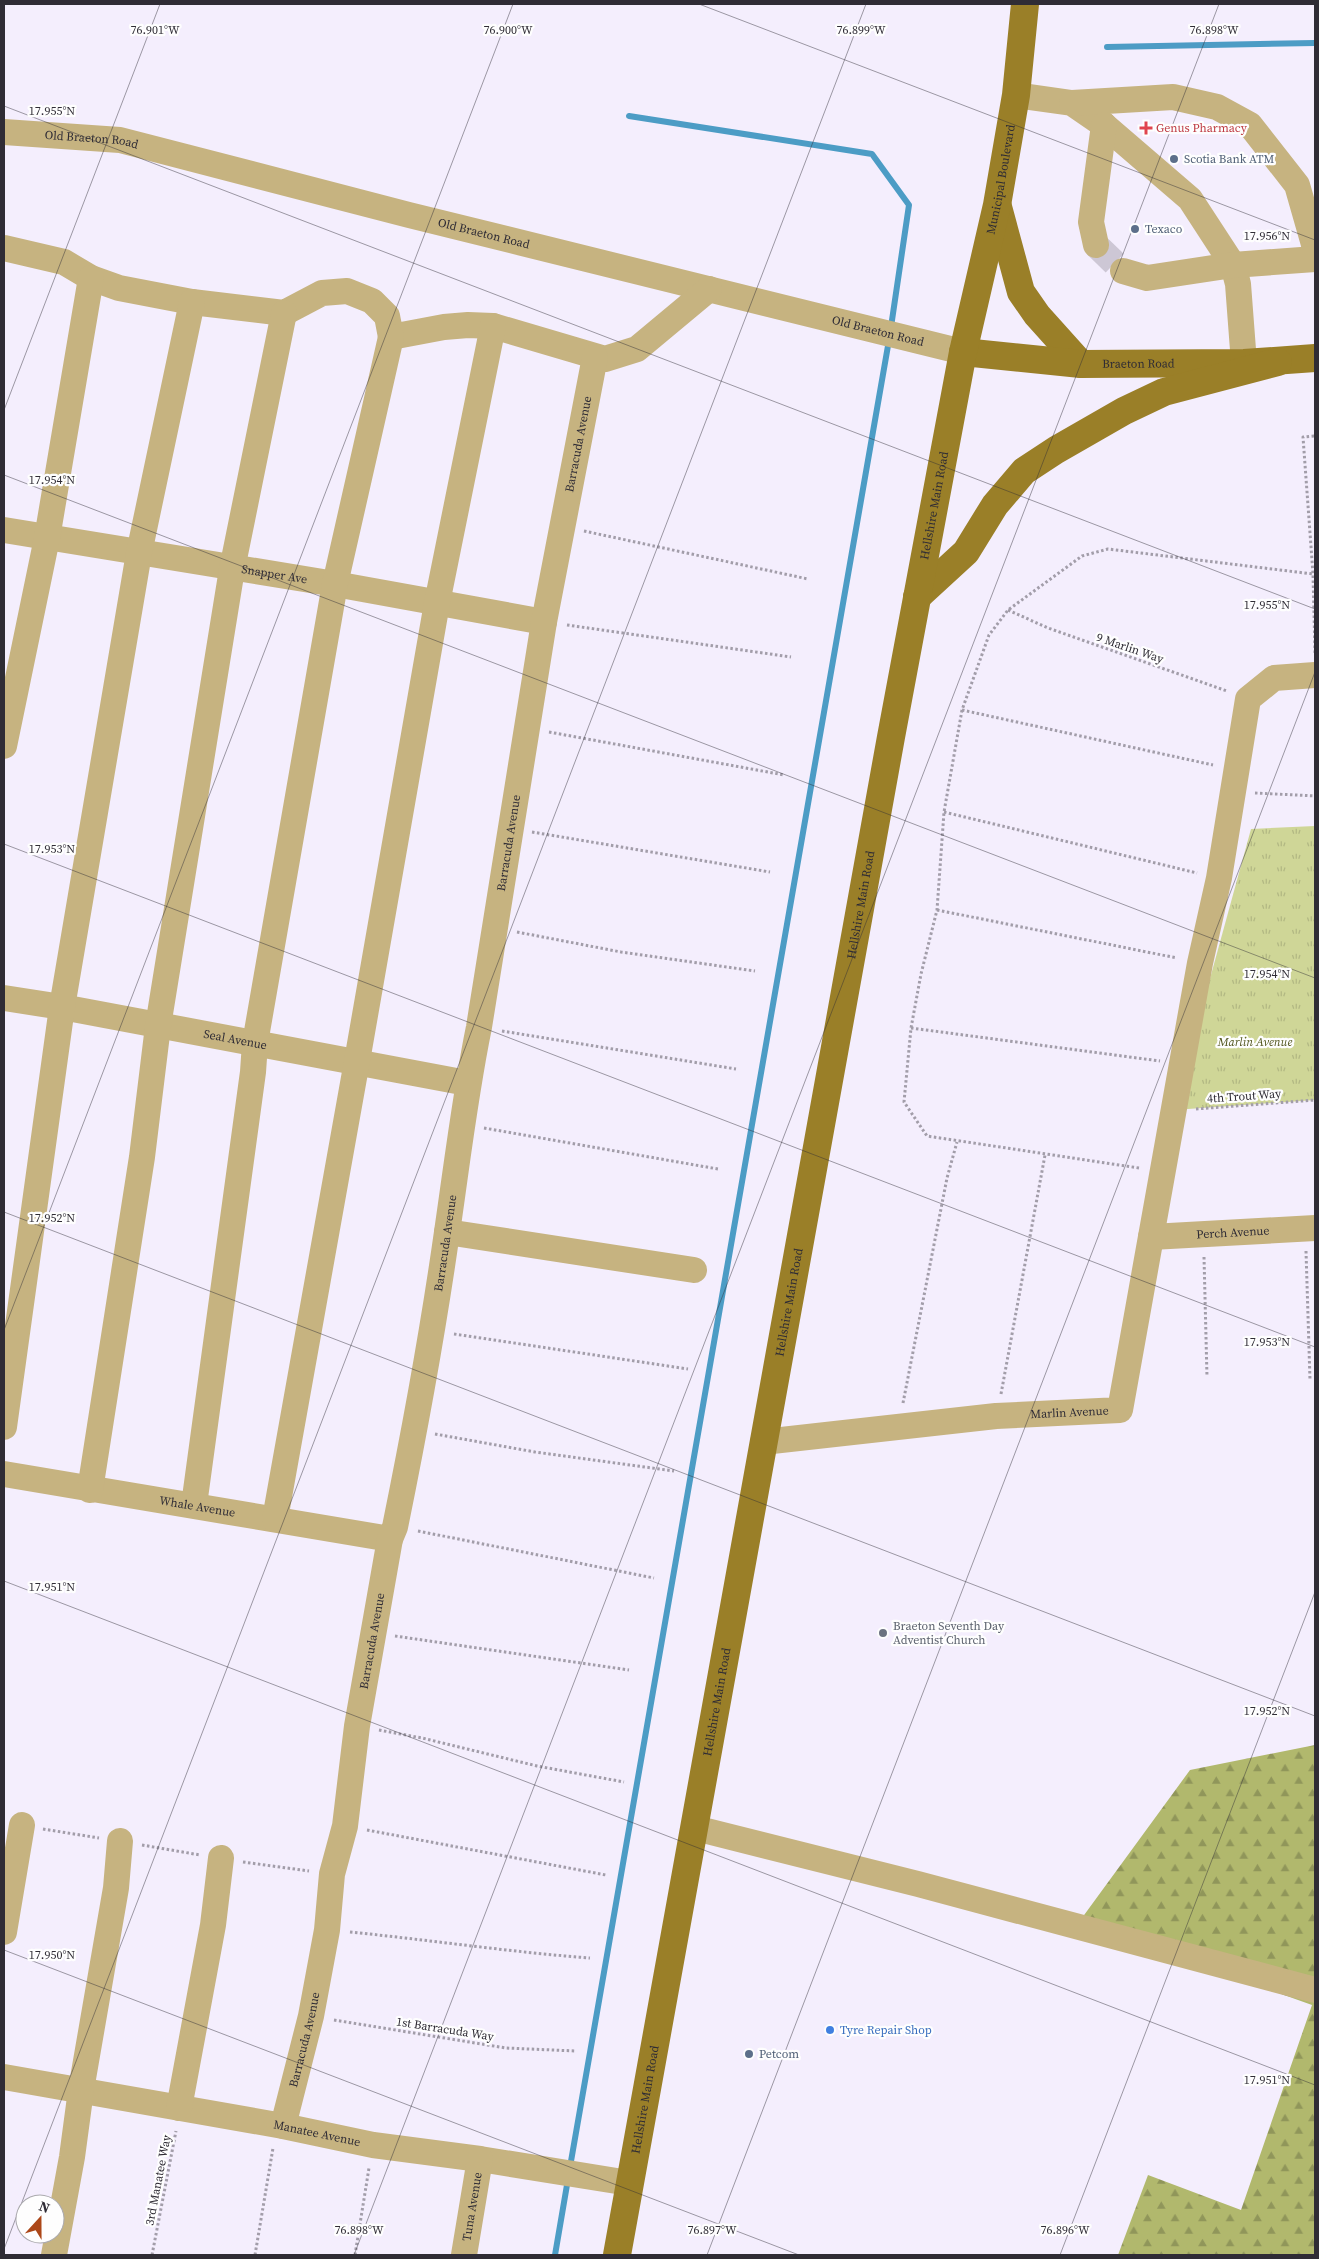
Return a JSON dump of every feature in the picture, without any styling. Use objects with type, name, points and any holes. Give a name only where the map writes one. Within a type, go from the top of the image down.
[{"type":"main road","name":"Municipal Boulevard","points":[[963,352],[997,206],[1016,96],[1025,4]]},
{"type":"main road","points":[[997,206],[1021,292],[1037,315],[1081,364]]},
{"type":"main road","name":"Braeton Road","points":[[963,352],[1081,364],[1244,363],[1315,358]]},
{"type":"main road","name":"Hellshire Main Road","points":[[617,2255],[618,2182],[695,1828],[763,1442],[963,352]]},
{"type":"main road","points":[[917,597],[966,552],[994,505],[1024,472],[1056,450],[1115,415],[1164,392],[1278,362]]},
{"type":"street","points":[[1016,96],[1072,103],[1174,97],[1217,107],[1250,125],[1297,185],[1315,248]]},
{"type":"street","points":[[1072,103],[1104,125],[1190,199],[1232,265],[1238,284],[1244,363]]},
{"type":"street","points":[[1096,245],[1091,222],[1104,125]]},
{"type":"street","name":"Old Braeton Road","points":[[4,132],[120,140],[709,290],[963,352]]},
{"type":"street","points":[[4,248],[64,262],[91,278],[119,288],[192,302],[284,313],[322,293],[346,291],[372,301],[387,316],[391,337],[335,584],[255,1043],[252,1082],[194,1505]]},
{"type":"street","points":[[1123,271],[1147,278],[1232,265],[1315,259]]},
{"type":"street","points":[[4,746],[47,538],[91,278]]},
{"type":"street","points":[[391,337],[444,327],[468,325],[493,326],[604,359],[637,349],[709,290]]},
{"type":"street","points":[[4,1427],[62,1007],[139,552],[192,302]]},
{"type":"street","points":[[90,1490],[142,1158],[158,1026],[232,569],[284,313]]},
{"type":"street","points":[[275,1519],[358,1061],[437,603],[493,326]]},
{"type":"street","name":"Barracuda Avenue","points":[[280,2125],[311,2016],[327,1930],[332,1874],[345,1826],[357,1726],[393,1533],[415,1431],[432,1331],[467,1083],[496,928],[544,622],[564,527],[595,357]]},
{"type":"street","name":"Snapper Ave","points":[[4,530],[232,569],[335,584],[544,622]]},
{"type":"street","points":[[1248,699],[1274,678],[1315,675]]},
{"type":"street","name":"Marlin Avenue","points":[[763,1442],[996,1416],[1120,1410],[1200,963],[1219,878],[1248,699]]},
{"type":"street","name":"Seal Avenue","points":[[4,998],[358,1061],[467,1083]]},
{"type":"street","name":"Perch Avenue","points":[[1151,1237],[1310,1229]]},
{"type":"street","points":[[447,1232],[694,1270]]},
{"type":"street","name":"Whale Avenue","points":[[4,1474],[90,1490],[275,1519],[393,1533]]},
{"type":"street","points":[[4,1932],[22,1825]]},
{"type":"street","points":[[695,1828],[918,1884],[1315,1990]]},
{"type":"street","points":[[54,2255],[116,1888],[120,1841]]},
{"type":"street","points":[[179,2108],[213,1925],[220,1858]]},
{"type":"street","name":"Manatee Avenue","points":[[4,2077],[280,2125],[372,2145],[480,2159],[618,2182]]},
{"type":"street","name":"Tuna Avenue","points":[[464,2255],[480,2159]]},
{"type":"path","points":[[1315,436],[1303,436],[1313,574],[1315,654]]},
{"type":"path","points":[[564,527],[808,579]]},
{"type":"path","points":[[1162,1171],[957,1142],[927,1136],[904,1102],[911,1028],[921,974],[938,910],[944,812],[962,710],[989,635],[1008,610],[1082,556],[1108,549],[1313,574]]},
{"type":"path","name":"9 Marlin Way","points":[[1008,610],[1048,628],[1248,699]]},
{"type":"path","points":[[544,622],[791,657]]},
{"type":"path","points":[[962,710],[1234,781],[1315,796]]},
{"type":"path","points":[[528,728],[784,775]]},
{"type":"path","points":[[944,812],[1219,878]]},
{"type":"path","points":[[512,829],[770,872]]},
{"type":"path","points":[[938,910],[1200,963]]},
{"type":"path","points":[[496,928],[621,952],[755,971]]},
{"type":"path","points":[[479,1027],[736,1069]]},
{"type":"path","points":[[911,1028],[1183,1064]]},
{"type":"path","name":"4th Trout Way","points":[[1174,1110],[1315,1100]]},
{"type":"path","points":[[461,1124],[718,1169]]},
{"type":"path","points":[[899,1426],[947,1178],[957,1142]]},
{"type":"path","points":[[996,1416],[1045,1155]]},
{"type":"path","points":[[1310,1229],[1310,1380]]},
{"type":"path","points":[[1204,1234],[1207,1377]]},
{"type":"path","points":[[432,1331],[688,1369]]},
{"type":"path","points":[[415,1431],[535,1452],[674,1471]]},
{"type":"path","points":[[393,1533],[654,1578]]},
{"type":"path","points":[[374,1633],[629,1670]]},
{"type":"path","points":[[357,1726],[422,1738],[537,1766],[624,1782]]},
{"type":"path","points":[[22,1825],[220,1858],[332,1874]]},
{"type":"path","points":[[345,1826],[606,1875]]},
{"type":"path","points":[[327,1930],[412,1938],[521,1953],[590,1958]]},
{"type":"path","name":"1st Barracuda Way","points":[[311,2016],[506,2048],[576,2051]]},
{"type":"path","name":"3rd Manatee Way","points":[[152,2255],[171,2162],[179,2108]]},
{"type":"path","points":[[254,2255],[280,2125]]},
{"type":"path","points":[[356,2255],[372,2145]]},
{"type":"green space","name":"Marlin Avenue","points":[[1315,826],[1315,1100],[1174,1110],[1251,829]]},
{"type":"green space","points":[[1315,1745],[1315,2255],[1118,2255],[1148,2175],[1241,2210],[1312,2005],[1079,1922],[1190,1770]]},
{"type":"waterway","points":[[1107,47],[1315,43]]},
{"type":"waterway","points":[[629,116],[872,154],[909,205],[891,327]]},
{"type":"waterway","points":[[570,2167],[889,340]]},
{"type":"waterway","points":[[555,2255],[568,2179]]},
{"type":"tunnel","points":[[1096,245],[1123,271]]},
{"type":"place","name":"Genus Pharmacy","points":[[1146,128]]},
{"type":"place","name":"Scotia Bank ATM","points":[[1174,159]]},
{"type":"place","name":"Texaco","points":[[1135,229]]},
{"type":"place","name":"Braeton Seventh Day Adventist Church","points":[[883,1633]]},
{"type":"place","name":"Tyre Repair Shop","points":[[830,2030]]},
{"type":"place","name":"Petcom","points":[[749,2054]]}]
